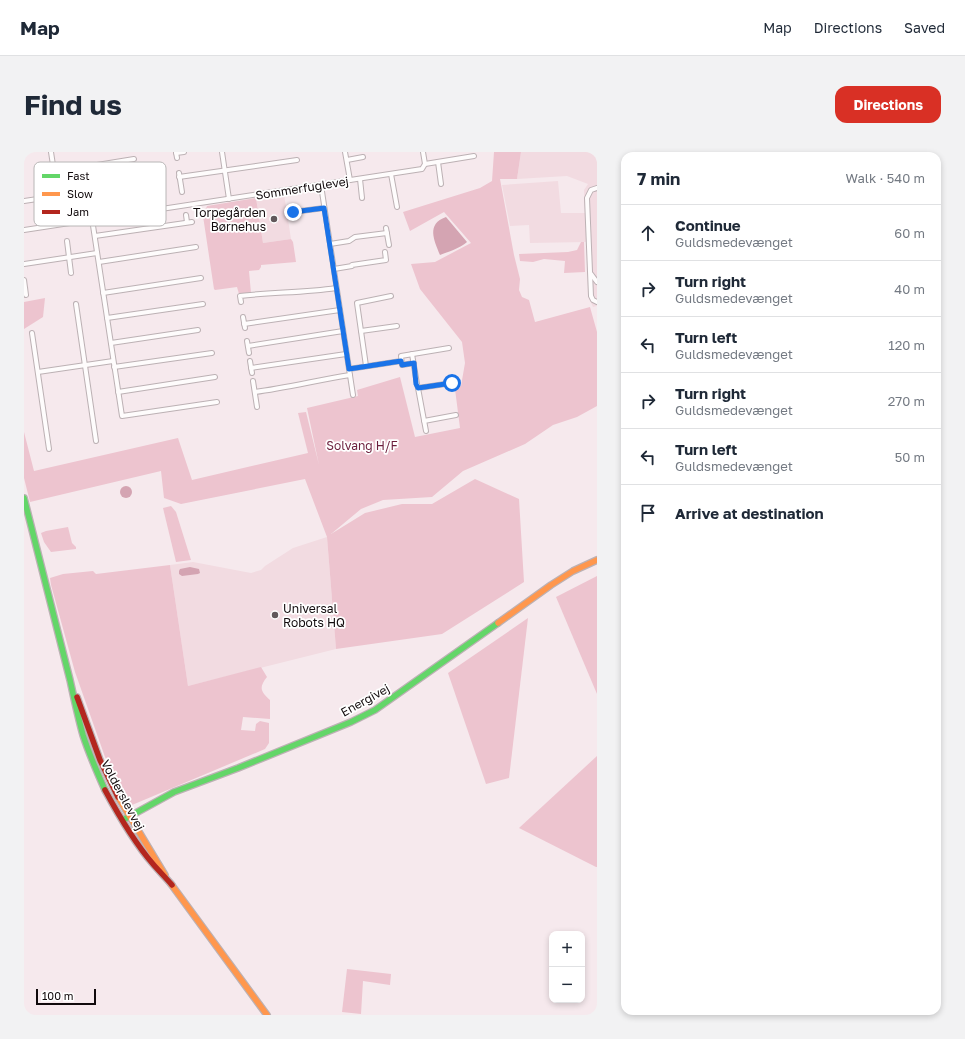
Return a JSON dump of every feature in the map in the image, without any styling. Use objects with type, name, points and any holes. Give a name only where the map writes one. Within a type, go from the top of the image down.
[{"type":"street","points":[[51,152],[52,162]]},
{"type":"street","points":[[177,158],[176,153],[184,152]]},
{"type":"street","points":[[222,152],[229,199]]},
{"type":"street","points":[[345,152],[350,180]]},
{"type":"street","points":[[423,152],[425,164],[474,156]]},
{"type":"street","points":[[347,160],[364,157]]},
{"type":"street","points":[[116,162],[134,159]]},
{"type":"street","points":[[182,192],[179,175],[297,160]]},
{"type":"street","points":[[438,162],[441,184]]},
{"type":"street","name":"Sommerfuglevej","points":[[166,208],[422,170],[425,164]]},
{"type":"street","points":[[391,174],[397,207]]},
{"type":"street","points":[[360,179],[362,198]]},
{"type":"street","points":[[321,185],[353,395]]},
{"type":"street","points":[[597,188],[590,190],[587,198],[591,296],[593,300],[597,302]]},
{"type":"street","points":[[24,201],[34,199]]},
{"type":"street","points":[[303,205],[304,211]]},
{"type":"street","points":[[293,212],[324,208]]},
{"type":"street","points":[[186,215],[187,222]]},
{"type":"street","points":[[166,225],[192,222]]},
{"type":"street","name":"Sommerfuglevej","points":[[24,230],[49,226]]},
{"type":"street","points":[[93,226],[122,416],[217,402]]},
{"type":"street","points":[[95,236],[161,226]]},
{"type":"street","points":[[330,244],[349,241],[355,237],[387,231],[389,245]]},
{"type":"street","points":[[66,241],[71,273]]},
{"type":"street","points":[[190,242],[191,248]]},
{"type":"street","points":[[99,262],[196,247]]},
{"type":"street","points":[[334,270],[352,265],[386,260],[385,252]]},
{"type":"street","points":[[24,264],[97,253]]},
{"type":"street","points":[[591,274],[597,282]]},
{"type":"street","points":[[103,293],[201,278]]},
{"type":"street","points":[[24,280],[26,294]]},
{"type":"street","points":[[241,302],[240,296],[308,292],[336,288]]},
{"type":"street","points":[[366,366],[357,303],[392,296]]},
{"type":"street","points":[[76,304],[96,441]]},
{"type":"street","points":[[107,318],[203,304]]},
{"type":"street","points":[[243,317],[245,326],[340,310]]},
{"type":"street","points":[[361,331],[397,326]]},
{"type":"street","points":[[111,343],[198,330]]},
{"type":"street","points":[[249,353],[247,344],[343,331]]},
{"type":"street","points":[[32,333],[49,448]]},
{"type":"street","points":[[414,363],[402,365],[401,356],[449,348]]},
{"type":"street","points":[[114,368],[212,353]]},
{"type":"street","points":[[250,361],[251,370],[346,354]]},
{"type":"street","points":[[412,354],[416,384],[426,431]]},
{"type":"street","points":[[38,372],[113,361]]},
{"type":"street","points":[[349,369],[401,361]]},
{"type":"street","points":[[255,392],[350,376]]},
{"type":"street","points":[[118,392],[215,377]]},
{"type":"street","points":[[253,381],[257,407]]},
{"type":"street","points":[[418,388],[452,383]]},
{"type":"street","points":[[424,421],[456,415]]},
{"type":"street","name":"Volderslevvej","points":[[24,498],[73,694],[92,758],[102,781],[123,820],[146,855],[172,885]]},
{"type":"street","name":"Energivej","points":[[123,820],[174,792],[351,722],[375,710],[397,696],[551,585],[573,571],[597,560]]},
{"type":"street","name":"Volderslevvej","points":[[70,680],[108,779],[129,817],[172,885],[268,1015]]},
{"type":"street","points":[[83,730],[105,780],[121,811],[125,816],[129,817]]},
{"type":"shaded area","points":[[521,152],[597,152],[597,306],[593,307],[588,296],[587,242],[530,243],[529,225],[510,226],[502,185],[558,181],[561,213],[585,213],[584,190],[588,184],[567,176],[517,179]]},
{"type":"shaded area","name":"Torpegården Børnehus","points":[[284,194],[291,239],[263,243],[256,198]]},
{"type":"shaded area","points":[[446,217],[467,242],[440,255],[433,233],[436,224]]},
{"type":"shaded area","points":[[124,486],[128,486],[132,492],[128,498],[124,498],[120,494],[120,490]]},
{"type":"shaded area","points":[[327,537],[336,649],[188,686],[170,565],[193,562],[251,573],[261,570],[293,548]]},
{"type":"shaded area","points":[[190,567],[199,569],[200,573],[182,576],[179,574],[180,569]]},
{"type":"green space","name":"Solvang H/F","points":[[494,152],[521,152],[517,179],[500,179],[520,279],[519,290],[522,297],[529,300],[535,322],[590,307],[597,332],[597,406],[577,417],[553,425],[525,444],[463,471],[432,497],[383,500],[361,509],[331,534],[365,513],[402,504],[432,504],[475,479],[519,499],[524,582],[442,634],[336,649],[327,537],[305,479],[181,504],[164,498],[161,471],[30,502],[24,478],[24,432],[34,471],[178,438],[192,480],[308,453],[298,413],[306,412],[319,465],[307,408],[358,396],[357,390],[400,377],[415,437],[460,428],[455,389],[461,386],[465,363],[462,342],[420,289],[411,264],[435,262],[471,243],[444,212],[410,231],[403,212],[480,188],[492,181]]},
{"type":"green space","points":[[256,198],[263,243],[291,239],[293,242],[296,262],[261,265],[259,270],[249,271],[251,293],[239,294],[237,287],[215,290],[203,216],[207,206]]},
{"type":"green space","points":[[581,242],[584,242],[585,272],[564,273],[565,261],[544,259],[533,262],[520,261],[519,254],[568,252],[577,250]]},
{"type":"green space","points":[[45,298],[43,317],[24,329],[24,302]]},
{"type":"green space","points":[[171,506],[176,512],[191,560],[176,562],[163,508]]},
{"type":"green space","points":[[68,527],[72,543],[76,549],[51,552],[44,542],[41,533]]},
{"type":"green space","points":[[170,565],[188,686],[261,667],[267,677],[262,689],[264,694],[270,700],[270,719],[243,717],[241,730],[255,731],[256,724],[260,721],[269,723],[269,743],[265,749],[132,805],[105,757],[75,672],[50,578],[63,574],[93,571],[96,574]]},
{"type":"green space","points":[[597,576],[597,694],[556,597]]},
{"type":"green space","points":[[528,618],[509,778],[486,784],[448,673]]},
{"type":"green space","points":[[597,756],[597,867],[596,867],[519,828]]},
{"type":"green space","points":[[347,969],[391,974],[390,985],[363,981],[361,1014],[342,1012]]},
{"type":"traffic: fast","points":[[24,498],[83,735],[90,756],[105,790]]},
{"type":"traffic: fast","points":[[123,820],[174,792],[238,768],[351,722],[375,710],[498,623]]},
{"type":"traffic: slow","points":[[498,623],[551,585],[573,571],[597,560]]},
{"type":"traffic: slow","points":[[118,797],[165,875]]},
{"type":"traffic: slow","points":[[171,884],[267,1015]]},
{"type":"traffic: jam","points":[[77,697],[100,760],[118,797]]},
{"type":"traffic: jam","points":[[105,790],[139,847],[172,885]]},
{"type":"place","name":"Torpegården Børnehus","points":[[274,219]]},
{"type":"place","name":"Universal Robots HQ","points":[[275,615]]},
{"type":"route","points":[[293,212],[324,208],[349,369],[401,361],[402,365],[414,363],[416,384],[418,388],[452,383]]}]
